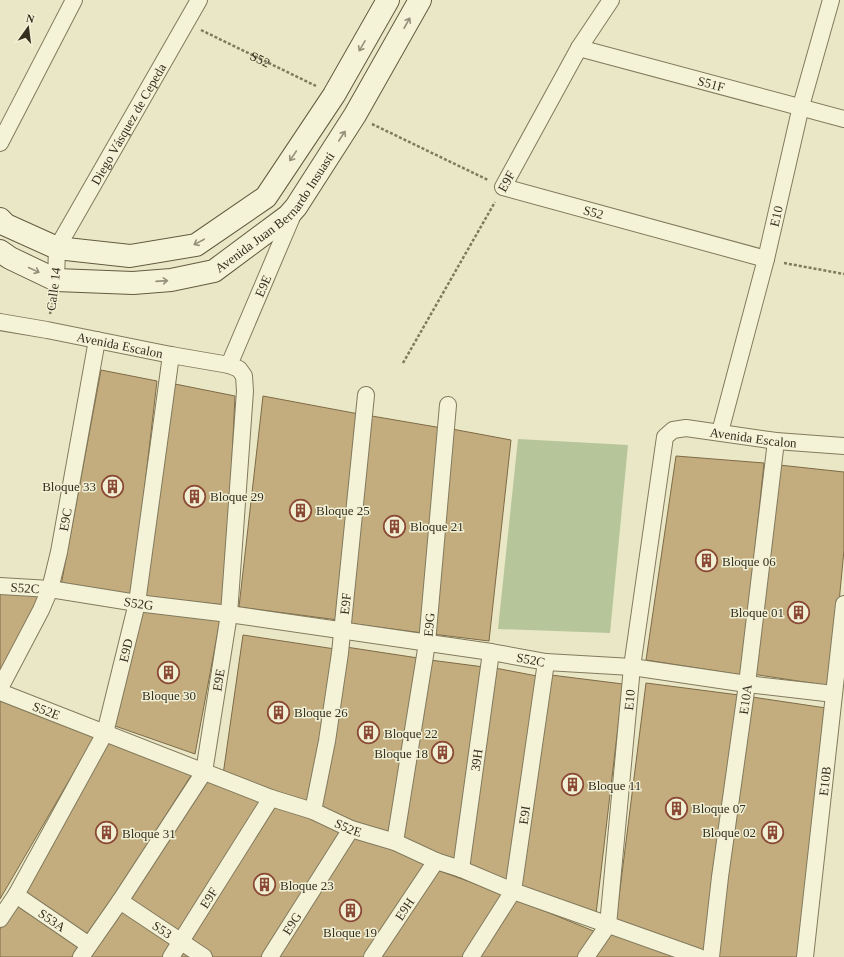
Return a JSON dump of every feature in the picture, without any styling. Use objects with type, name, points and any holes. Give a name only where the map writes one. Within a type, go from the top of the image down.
[{"type":"main road","name":"Avenida Juan Bernardo Insuasti","points":[[0,219],[6,225],[56,248],[130,256],[196,245],[266,197],[334,95],[388,0]]},
{"type":"main road","name":"Avenida Juan Bernardo Insuasti","points":[[0,251],[10,258],[56,280],[133,283],[171,280],[214,271],[288,216],[296,207],[356,116],[420,0]]},
{"type":"street","points":[[0,143],[74,0]]},
{"type":"street","name":"Diego Vásquez de Cepeda","points":[[56,248],[199,0]]},
{"type":"street","name":"E9F","points":[[503,187],[579,48],[610,0]]},
{"type":"street","name":"E10","points":[[720,432],[766,259],[801,106],[831,0]]},
{"type":"street","name":"S51F","points":[[579,48],[801,106],[844,119]]},
{"type":"street","name":"S52","points":[[503,187],[766,259]]},
{"type":"street","name":"E9E","points":[[85,951],[120,901],[204,772],[229,614],[245,391],[244,376],[234,367],[296,207]]},
{"type":"street","name":"Calle 14","points":[[56,248],[56,280]]},
{"type":"street","name":"Avenida Escalon","points":[[0,322],[234,367]]},
{"type":"street","name":"E9C","points":[[0,688],[41,610],[50,589],[59,552],[97,340]]},
{"type":"street","name":"E9D","points":[[0,919],[16,894],[105,733],[137,603],[171,355]]},
{"type":"street","name":"E9F","points":[[313,811],[327,741],[342,630],[366,395]]},
{"type":"street","name":"E9G","points":[[395,842],[427,643],[448,405]]},
{"type":"street","name":"Avenida Escalon","points":[[665,437],[673,430],[686,428],[776,441],[844,446]]},
{"type":"street","name":"E10","points":[[586,957],[608,925],[632,667],[665,437]]},
{"type":"street","name":"E10A","points":[[711,957],[747,684],[776,441]]},
{"type":"street","name":"S52C","points":[[0,586],[50,589]]},
{"type":"street","name":"S52G","points":[[50,589],[137,603],[229,614]]},
{"type":"street","name":"E10B","points":[[805,957],[844,604]]},
{"type":"street","name":"S52C","points":[[229,614],[491,652],[546,662],[632,667],[747,684],[834,694]]},
{"type":"street","name":"39H","points":[[461,869],[491,652]]},
{"type":"street","name":"E9I","points":[[471,957],[513,891],[546,662]]},
{"type":"street","name":"S52E","points":[[0,692],[271,798],[313,811],[351,829],[395,842],[436,861],[461,869],[513,891],[699,957]]},
{"type":"street","name":"E9F","points":[[171,957],[271,798]]},
{"type":"street","name":"E9G","points":[[270,957],[351,829]]},
{"type":"street","name":"E9H","points":[[372,957],[436,861]]},
{"type":"street","name":"S53A","points":[[16,894],[85,951]]},
{"type":"street","name":"S53","points":[[120,901],[204,957]]},
{"type":"path","name":"S52","points":[[186,23],[334,95]]},
{"type":"path","points":[[356,116],[503,187]]},
{"type":"path","name":"E9F","points":[[403,363],[503,187]]},
{"type":"path","points":[[766,259],[844,274]]},
{"type":"path","name":"Calle 14","points":[[47,330],[56,280]]},
{"type":"green space","points":[[518,439],[628,445],[610,633],[498,629]]},
{"type":"building","name":"Bloque 33","points":[[101,370],[157,381],[132,596],[60,591]]},
{"type":"building","name":"Bloque 29","points":[[175,384],[235,396],[225,605],[143,596]]},
{"type":"building","name":"Bloque 25","points":[[263,396],[359,414],[338,620],[239,607]]},
{"type":"building","name":"Bloque 21","points":[[366,415],[442,428],[423,633],[347,623]]},
{"type":"building","points":[[452,429],[511,440],[489,641],[432,634]]},
{"type":"building","name":"Bloque 06","points":[[676,456],[764,463],[742,675],[646,660]]},
{"type":"building","name":"Bloque 01","points":[[779,465],[844,472],[844,550],[831,686],[752,674]]},
{"type":"building","points":[[0,592],[42,593],[0,671]]},
{"type":"building","name":"Bloque 30","points":[[143,611],[220,620],[195,754],[115,726]]},
{"type":"building","name":"Bloque 26","points":[[243,635],[335,649],[310,805],[223,775]]},
{"type":"building","name":"Bloque 22","points":[[346,647],[418,658],[390,835],[320,808]]},
{"type":"building","name":"Bloque 18","points":[[430,660],[484,667],[456,861],[399,839]]},
{"type":"building","points":[[495,668],[537,676],[510,883],[466,866]]},
{"type":"building","name":"Bloque 11","points":[[551,675],[623,684],[596,914],[519,887]]},
{"type":"building","name":"Bloque 07","points":[[646,683],[739,695],[704,954],[616,921]]},
{"type":"building","name":"Bloque 02","points":[[752,697],[826,708],[797,957],[716,957]]},
{"type":"building","points":[[1,699],[95,736],[0,899],[0,701]]},
{"type":"building","name":"Bloque 31","points":[[109,741],[192,774],[89,936],[25,892]]},
{"type":"building","points":[[204,777],[264,800],[179,933],[126,900]]},
{"type":"building","name":"Bloque 23","points":[[273,803],[344,830],[265,957],[211,957],[186,939]]},
{"type":"building","name":"Bloque 19","points":[[353,834],[426,863],[365,957],[274,957]]},
{"type":"building","points":[[437,870],[506,895],[466,957],[378,957]]},
{"type":"building","points":[[515,899],[596,932],[578,957],[478,957]]},
{"type":"building","points":[[17,903],[80,945],[72,957],[0,957],[0,929]]},
{"type":"building","points":[[122,908],[174,942],[164,957],[91,957]]},
{"type":"building","points":[[611,933],[676,957],[595,957]]},
{"type":"building","points":[[182,948],[196,957],[176,957]]},
{"type":"place","name":"Bloque 33","points":[[112,486]]},
{"type":"place","name":"Bloque 29","points":[[194,496]]},
{"type":"place","name":"Bloque 25","points":[[300,510]]},
{"type":"place","name":"Bloque 21","points":[[394,526]]},
{"type":"place","name":"Bloque 06","points":[[707,561]]},
{"type":"place","name":"Bloque 01","points":[[799,612]]},
{"type":"place","name":"Bloque 30","points":[[169,673]]},
{"type":"place","name":"Bloque 26","points":[[278,712]]},
{"type":"place","name":"Bloque 22","points":[[369,733]]},
{"type":"place","name":"Bloque 18","points":[[443,753]]},
{"type":"place","name":"Bloque 11","points":[[573,785]]},
{"type":"place","name":"Bloque 07","points":[[677,808]]},
{"type":"place","name":"Bloque 02","points":[[772,832]]},
{"type":"place","name":"Bloque 31","points":[[106,833]]},
{"type":"place","name":"Bloque 23","points":[[265,885]]},
{"type":"place","name":"Bloque 19","points":[[350,910]]}]
